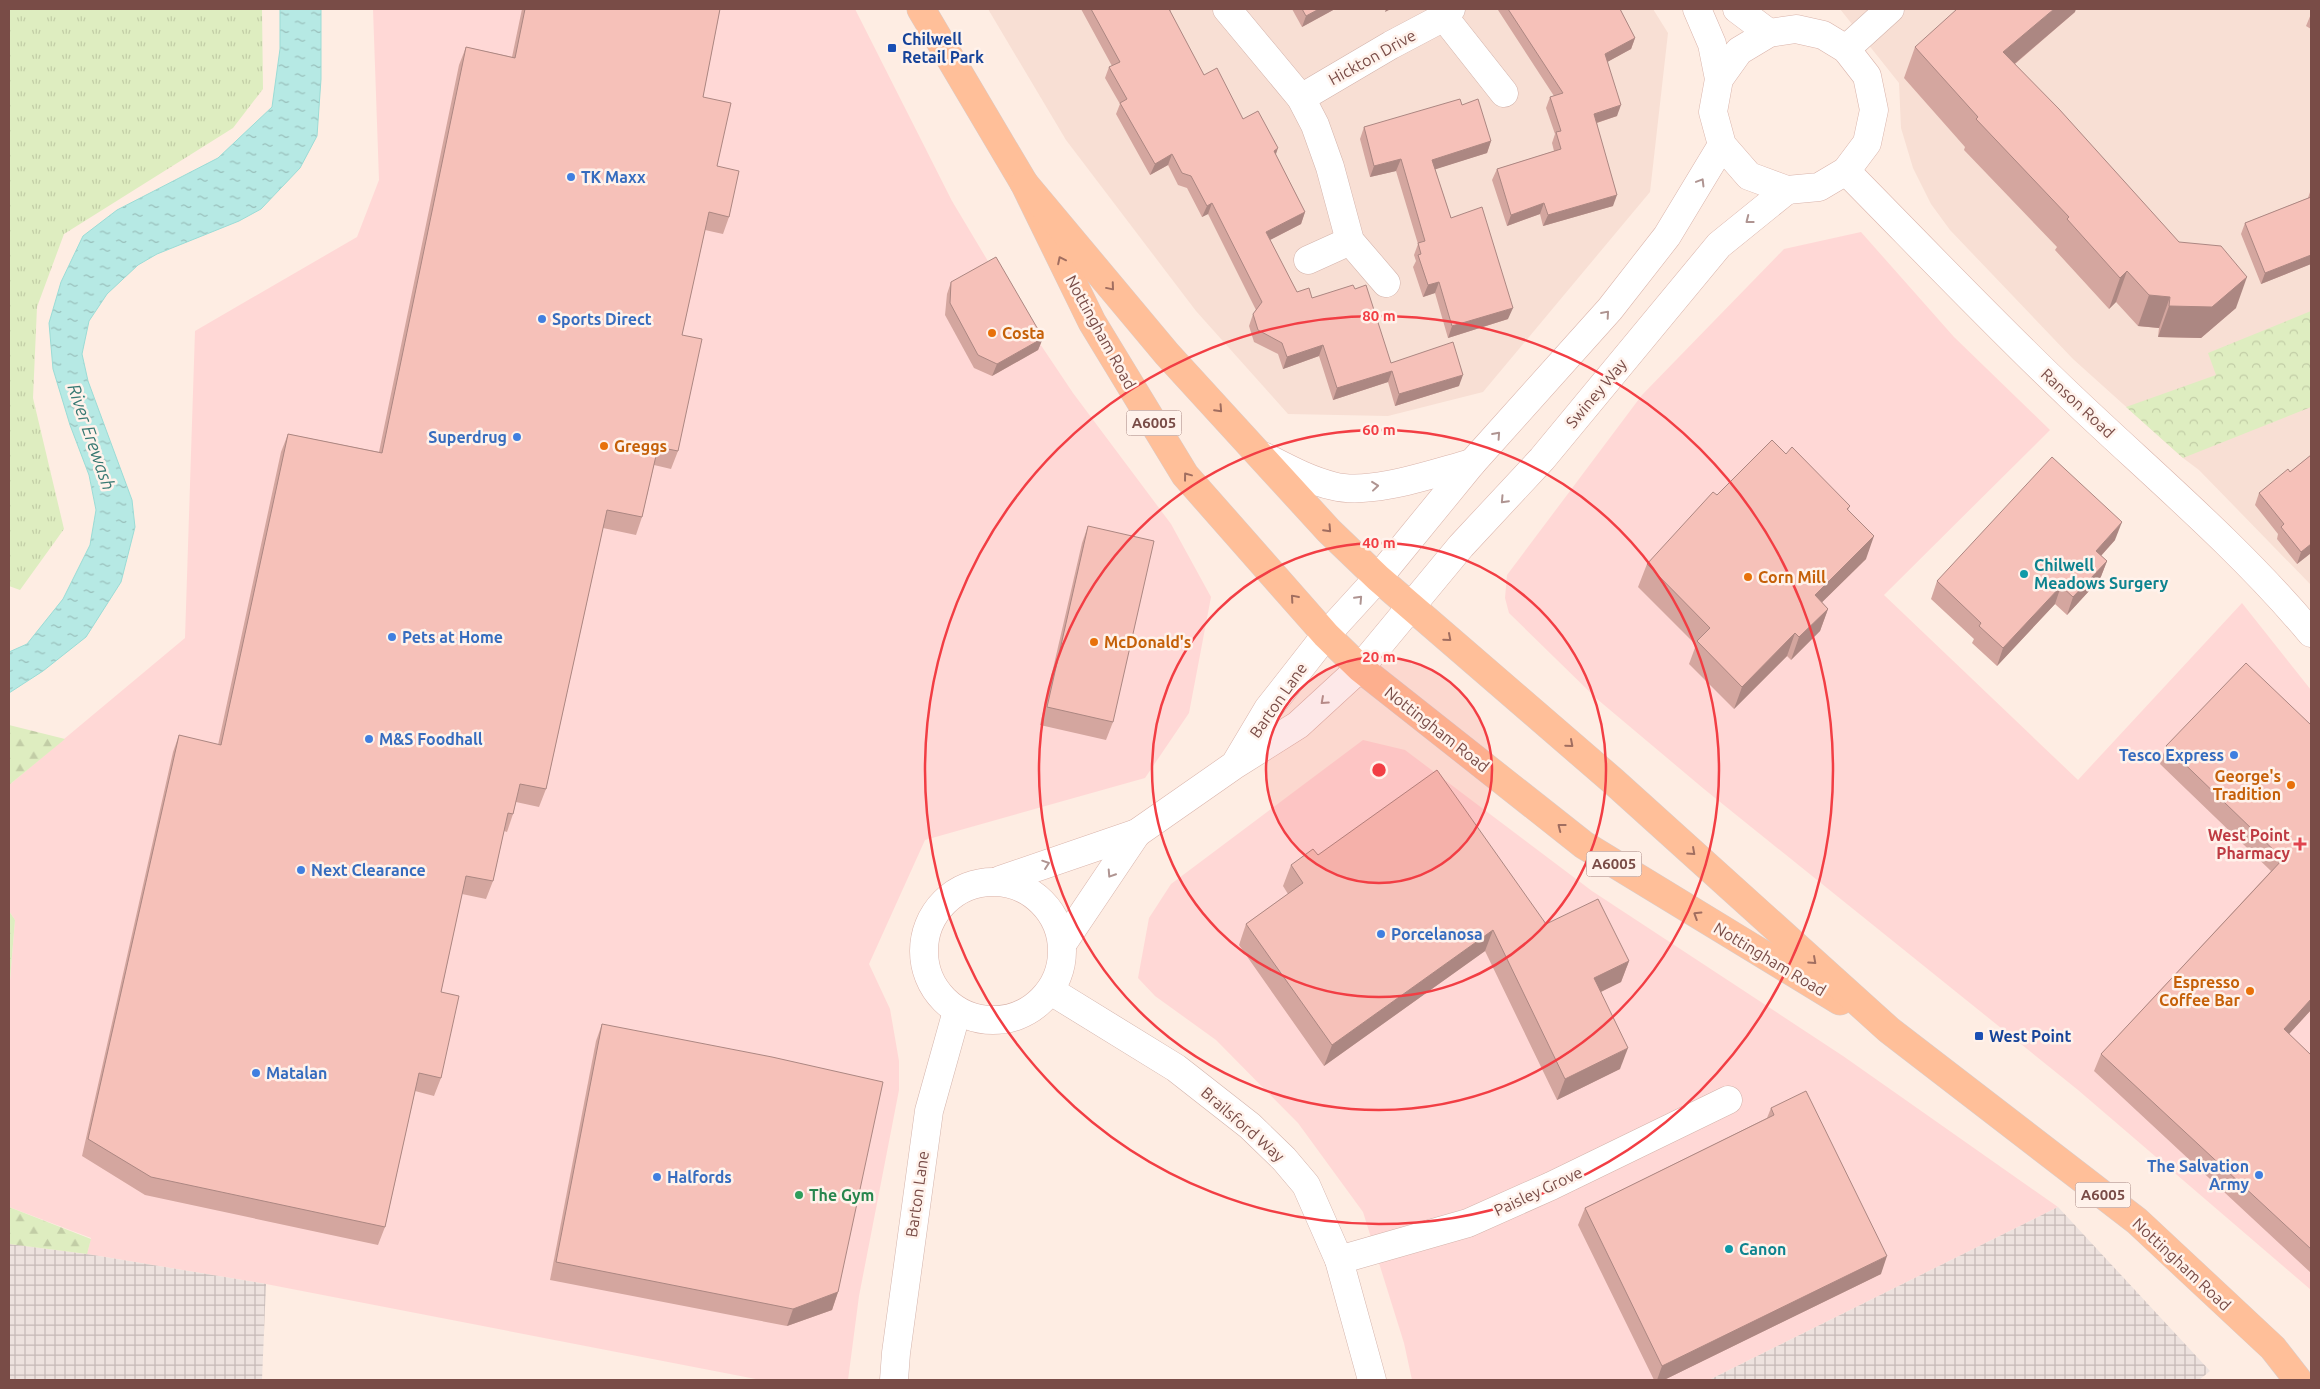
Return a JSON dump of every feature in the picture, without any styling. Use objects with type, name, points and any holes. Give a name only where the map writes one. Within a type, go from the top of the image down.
[{"type":"main road","name":"Nottingham Road","points":[[922,9],[1024,183],[1092,322],[1185,475],[1326,635],[1360,668],[1584,845],[1761,955],[1889,1030]]},
{"type":"main road","name":"Nottingham Road","points":[[1024,183],[1168,354],[1263,456],[1329,531],[1378,578],[1613,781],[1889,1030],[2137,1221],[2273,1348],[2298,1380]]},
{"type":"street","points":[[1227,9],[1301,98],[1315,125],[1330,167],[1350,241],[1386,282]]},
{"type":"street","points":[[1697,9],[1712,44],[1720,79]]},
{"type":"street","points":[[1737,9],[1769,33]]},
{"type":"street","points":[[1846,49],[1890,9]]},
{"type":"street","name":"Hickton Drive","points":[[1301,98],[1447,13],[1504,93]]},
{"type":"street","points":[[1796,29],[1823,34],[1846,49],[1867,76],[1874,110],[1867,143],[1846,171],[1819,187],[1787,190],[1748,176],[1722,145],[1713,112],[1720,79],[1739,51],[1769,33],[1796,29]]},
{"type":"street","points":[[1326,635],[1378,578],[1472,463],[1610,309],[1667,236],[1722,145]]},
{"type":"street","name":"Ranson Road","points":[[1846,171],[2010,340],[2173,491],[2282,599],[2311,633]]},
{"type":"street","name":"Swiney Way","points":[[1360,668],[1462,546],[1542,459],[1719,245],[1787,190]]},
{"type":"street","points":[[1308,260],[1350,241]]},
{"type":"street","points":[[1263,456],[1306,477],[1335,487],[1376,487],[1472,463]]},
{"type":"street","name":"Barton Lane","points":[[1233,766],[1268,709],[1326,635]]},
{"type":"street","name":"Barton Lane","points":[[1137,833],[1063,943],[1058,977],[1051,991],[1020,1016],[989,1021],[957,1011],[932,986],[924,965],[924,938],[928,923],[934,911],[962,888],[971,884],[1000,880],[1137,833],[1233,766],[1298,725],[1360,668]]},
{"type":"street","name":"Barton Lane","points":[[1000,880],[1026,888],[1053,913],[1063,943]]},
{"type":"street","name":"Brailsford Way","points":[[1051,991],[1176,1068],[1250,1126],[1284,1159],[1306,1185],[1340,1260],[1372,1380]]},
{"type":"street","name":"Barton Lane","points":[[894,1380],[896,1352],[929,1111],[957,1011]]},
{"type":"street","name":"Paisley Grove","points":[[1340,1260],[1468,1223],[1551,1186],[1728,1100]]},
{"type":"shaded area","name":"Chilwell Retail Park","points":[[373,9],[855,9],[952,201],[1016,308],[1073,393],[1171,524],[1211,597],[1189,713],[1145,778],[925,840],[869,964],[890,1009],[899,1061],[899,1090],[859,1296],[848,1380],[761,1380],[266,1284],[87,1254],[91,1238],[9,1207],[9,992],[15,920],[9,911],[9,785],[185,638],[195,331],[357,237],[379,180]]},
{"type":"shaded area","points":[[988,9],[1653,9],[1668,33],[1650,192],[1483,392],[1388,416],[1288,414],[1196,311],[1066,140]]},
{"type":"shaded area","points":[[1840,9],[2311,9],[2311,585],[2199,470],[2183,458],[2073,359],[1950,230],[1931,204],[1913,168],[1901,128],[1899,83]]},
{"type":"shaded area","points":[[1861,232],[1954,337],[2050,430],[1884,595],[2078,780],[2242,603],[2311,690],[2311,1290],[2078,1090],[1704,789],[1597,699],[1509,613],[1505,598],[1507,575],[1642,395],[1784,249]]},
{"type":"shaded area","points":[[1363,740],[1405,750],[1592,891],[1843,1056],[2058,1207],[1709,1380],[1412,1380],[1404,1343],[1363,1212],[1298,1123],[1216,1040],[1155,996],[1138,978],[1149,918],[1171,884]]},
{"type":"shaded area","points":[[2058,1207],[2210,1371],[2199,1380],[1709,1380]]},
{"type":"shaded area","points":[[9,1244],[87,1254],[266,1284],[262,1380],[9,1380]]},
{"type":"green space","points":[[9,9],[262,9],[263,89],[233,128],[64,234],[37,307],[33,398],[64,529],[20,590],[9,586]]},
{"type":"green space","points":[[2311,311],[2311,407],[2183,458],[2126,407],[2216,375],[2208,353]]},
{"type":"green space","points":[[9,725],[65,739],[9,785]]},
{"type":"green space","points":[[9,911],[15,920],[9,992]]},
{"type":"green space","points":[[9,1207],[91,1239],[87,1254],[9,1244]]},
{"type":"water","name":"River Erewash","points":[[280,9],[321,9],[321,79],[317,136],[300,168],[261,209],[239,221],[157,254],[138,265],[107,294],[89,321],[82,354],[88,381],[132,500],[135,527],[121,582],[86,637],[43,671],[9,693],[9,652],[27,644],[63,599],[90,545],[96,510],[89,475],[70,425],[53,369],[49,323],[61,282],[83,236],[117,210],[218,158],[272,107],[280,49]]},
{"type":"building","points":[[525,9],[720,9],[703,97],[731,103],[717,166],[739,171],[729,217],[709,212],[682,335],[702,339],[678,451],[658,447],[642,517],[607,510],[546,789],[520,784],[513,814],[508,813],[493,881],[466,876],[441,992],[459,996],[441,1078],[419,1073],[385,1227],[151,1177],[88,1139],[179,735],[221,745],[288,434],[382,453],[466,47],[515,58]]},
{"type":"building","points":[[1091,9],[1169,9],[1204,75],[1217,68],[1243,119],[1258,111],[1278,148],[1274,151],[1305,212],[1266,232],[1297,292],[1309,288],[1312,298],[1353,285],[1355,289],[1366,285],[1391,363],[1453,342],[1463,375],[1399,394],[1392,371],[1337,388],[1323,345],[1287,357],[1282,343],[1258,330],[1253,314],[1262,302],[1212,203],[1207,206],[1191,176],[1182,173],[1172,154],[1155,164],[1120,103],[1127,99],[1109,67],[1120,62]]},
{"type":"building","points":[[1302,9],[1319,9],[1306,16]]},
{"type":"building","points":[[1508,9],[1620,9],[1635,38],[1605,54],[1621,105],[1594,114],[1617,195],[1548,215],[1544,203],[1511,215],[1497,169],[1561,149],[1556,132],[1561,131],[1550,97],[1563,93]]},
{"type":"building","points":[[1957,9],[2054,9],[2003,52],[2059,109],[2179,242],[2221,246],[2247,277],[2212,307],[2169,306],[2170,297],[2149,295],[2127,271],[2120,278],[2067,219],[2069,217],[1976,119],[1978,117],[1915,47]]},
{"type":"building","points":[[1460,99],[1462,105],[1478,99],[1491,141],[1432,160],[1451,218],[1482,207],[1513,308],[1452,326],[1439,282],[1428,285],[1418,255],[1421,254],[1418,243],[1425,241],[1401,159],[1374,166],[1364,127]]},
{"type":"building","points":[[2311,197],[2311,255],[2265,273],[2245,223]]},
{"type":"building","name":"Costa","points":[[996,257],[1043,338],[997,364],[978,355],[950,303],[951,282]]},
{"type":"building","name":"Corn Mill","points":[[1772,440],[1786,454],[1792,447],[1850,506],[1847,509],[1874,536],[1815,595],[1828,609],[1799,637],[1795,633],[1742,687],[1697,641],[1710,628],[1647,564],[1713,492],[1717,495]]},
{"type":"building","points":[[2311,455],[2311,544],[2301,552],[2281,527],[2284,524],[2259,493],[2288,469],[2290,472]]},
{"type":"building","name":"Chilwell Meadows Surgery","points":[[2052,457],[2122,522],[2096,551],[2107,561],[2073,597],[2061,586],[2003,648],[1979,626],[1981,623],[1937,581]]},
{"type":"building","name":"McDonald's","points":[[1088,526],[1154,541],[1113,722],[1047,707]]},
{"type":"building","points":[[2246,663],[2311,725],[2311,999],[2284,1029],[2311,1055],[2311,1249],[2101,1054],[2283,859],[2166,746]]},
{"type":"building","name":"Porcelanosa","points":[[1437,770],[1546,924],[1598,899],[1629,961],[1594,978],[1628,1048],[1565,1079],[1493,930],[1332,1045],[1246,924],[1303,883],[1291,865],[1313,849],[1318,855]]},
{"type":"building","points":[[602,1024],[772,1057],[883,1082],[838,1292],[793,1309],[556,1262]]},
{"type":"building","name":"Canon","points":[[1806,1091],[1887,1256],[1662,1366],[1585,1208],[1774,1115],[1771,1108]]},
{"type":"place","name":"Chilwell Retail Park","points":[[892,48]]},
{"type":"place","name":"TK Maxx","points":[[571,177]]},
{"type":"place","name":"Sports Direct","points":[[542,319]]},
{"type":"place","name":"Costa","points":[[992,333]]},
{"type":"place","name":"Superdrug","points":[[517,437]]},
{"type":"place","name":"Greggs","points":[[604,446]]},
{"type":"place","name":"Chilwell Meadows Surgery","points":[[2024,574]]},
{"type":"place","name":"Corn Mill","points":[[1748,577]]},
{"type":"place","name":"Pets at Home","points":[[392,637]]},
{"type":"place","name":"McDonald's","points":[[1094,642]]},
{"type":"place","name":"M&S Foodhall","points":[[369,739]]},
{"type":"place","name":"Tesco Express","points":[[2234,755]]},
{"type":"place","name":"George's Tradition","points":[[2291,785]]},
{"type":"place","name":"West Point Pharmacy","points":[[2300,844]]},
{"type":"place","name":"Next Clearance","points":[[301,870]]},
{"type":"place","name":"Porcelanosa","points":[[1381,934]]},
{"type":"place","name":"Espresso Coffee Bar","points":[[2250,991]]},
{"type":"place","name":"West Point","points":[[1979,1036]]},
{"type":"place","name":"Matalan","points":[[256,1073]]},
{"type":"place","name":"The Salvation Army","points":[[2259,1175]]},
{"type":"place","name":"Halfords","points":[[657,1177]]},
{"type":"place","name":"The Gym","points":[[799,1195]]},
{"type":"place","name":"Canon","points":[[1729,1249]]}]
